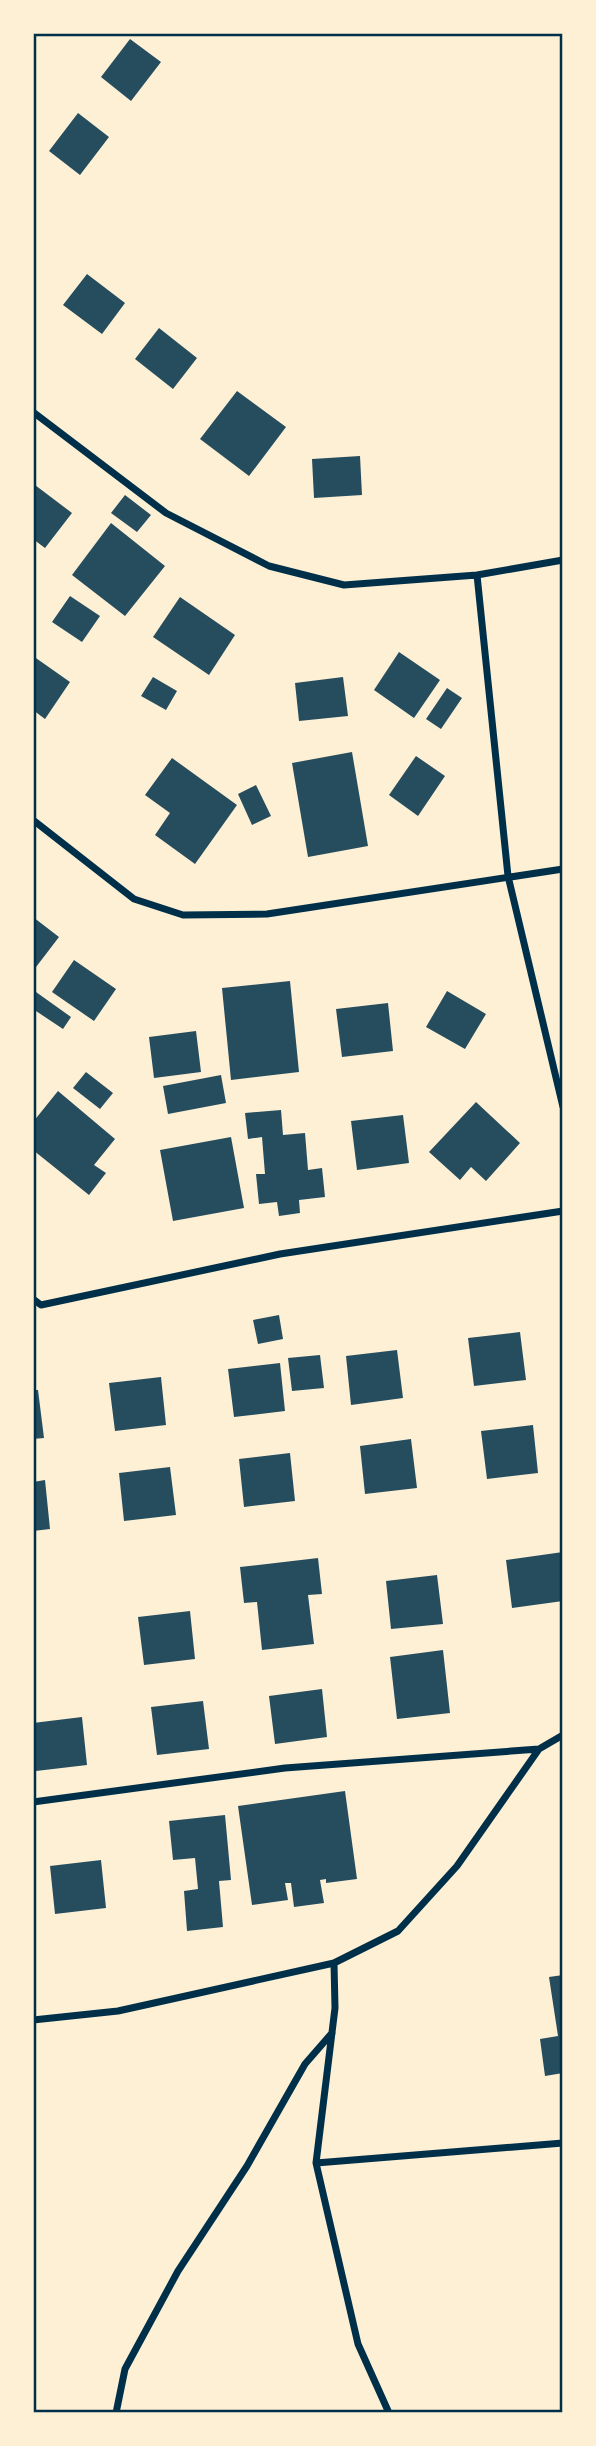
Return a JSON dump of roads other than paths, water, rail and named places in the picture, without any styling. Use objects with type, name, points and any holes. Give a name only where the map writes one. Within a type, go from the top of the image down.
[{"type":"street","points":[[33,412],[166,513],[269,566],[344,585],[477,575],[563,560]]},
{"type":"street","points":[[477,575],[508,876],[563,1107]]},
{"type":"street","points":[[33,820],[134,899],[183,915],[267,914],[563,869]]},
{"type":"street","points":[[33,1299],[37,1306],[280,1254],[563,1211]]},
{"type":"street","points":[[33,2020],[118,2011],[334,1963],[398,1931],[457,1866],[539,1749],[563,1735]]},
{"type":"street","points":[[33,1801],[285,1768],[539,1749]]},
{"type":"street","points":[[334,1963],[335,2008],[316,2163],[358,2344],[389,2413]]},
{"type":"street","points":[[116,2413],[125,2369],[178,2271],[247,2166],[305,2064],[332,2032]]},
{"type":"street","points":[[316,2163],[563,2143]]}]
